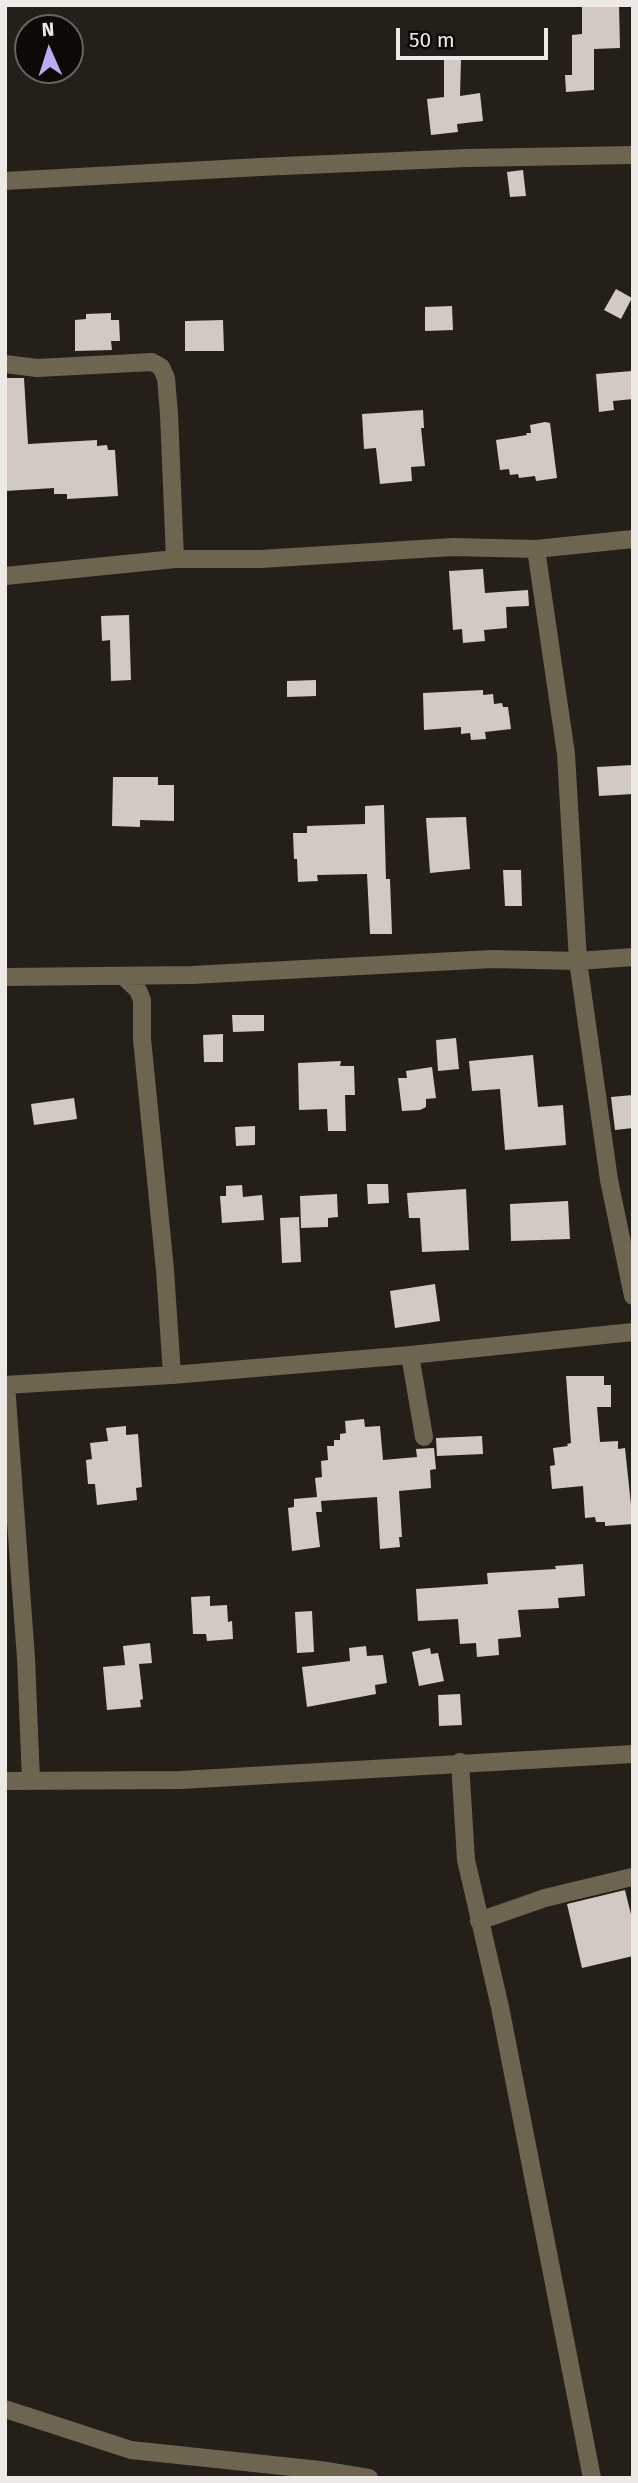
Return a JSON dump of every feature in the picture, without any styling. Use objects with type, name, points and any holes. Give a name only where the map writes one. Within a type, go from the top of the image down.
[{"type":"street","points":[[5,181],[274,166],[633,155]]},
{"type":"street","points":[[5,364],[37,369],[152,362],[161,367],[166,378],[169,414],[175,559]]},
{"type":"street","points":[[5,576],[175,559],[261,559],[453,547],[536,549],[633,539]]},
{"type":"street","points":[[536,549],[566,754],[578,961],[610,1180],[633,1296]]},
{"type":"street","points":[[5,977],[233,974],[492,959],[578,961],[633,957]]},
{"type":"street","points":[[122,976],[138,990],[142,1000],[142,1039],[165,1270],[172,1374]]},
{"type":"street","points":[[31,1780],[26,1658],[6,1385],[410,1355],[633,1332]]},
{"type":"street","points":[[410,1355],[424,1437]]},
{"type":"street","points":[[5,1781],[181,1780],[633,1754]]},
{"type":"street","points":[[460,1762],[466,1860],[500,2007],[592,2478]]},
{"type":"street","points":[[479,1921],[545,1899],[632,1877]]},
{"type":"street","points":[[5,2409],[131,2450],[369,2478]]},
{"type":"building","points":[[582,5],[619,5],[620,48],[594,49],[594,90],[566,92],[565,75],[572,75],[572,35],[582,34]]},
{"type":"building","points":[[444,58],[461,59],[460,96],[480,93],[483,121],[457,124],[458,132],[431,135],[427,99],[444,97]]},
{"type":"building","points":[[523,170],[526,196],[510,197],[507,172]]},
{"type":"building","points":[[616,289],[632,298],[621,319],[604,310]]},
{"type":"building","points":[[452,306],[453,330],[425,331],[425,307]]},
{"type":"building","points":[[111,313],[111,320],[119,320],[120,341],[111,341],[112,350],[75,351],[75,320],[86,319],[86,314]]},
{"type":"building","points":[[223,320],[224,351],[185,351],[185,321]]},
{"type":"building","points":[[632,371],[633,399],[613,401],[614,410],[599,412],[596,374]]},
{"type":"building","points":[[5,378],[24,378],[28,444],[97,440],[97,446],[107,445],[108,450],[115,450],[118,496],[67,499],[67,494],[54,494],[54,488],[5,491]]},
{"type":"building","points":[[423,410],[424,428],[421,428],[425,466],[411,467],[412,481],[380,484],[376,448],[364,449],[362,414]]},
{"type":"building","points":[[550,423],[557,478],[536,481],[535,476],[519,478],[518,474],[510,475],[509,469],[500,470],[496,440],[527,435],[526,433],[531,433],[530,425]]},
{"type":"building","points":[[483,569],[485,593],[528,590],[529,606],[506,607],[507,628],[484,630],[485,641],[463,643],[462,629],[453,630],[449,571]]},
{"type":"building","points":[[129,615],[131,680],[111,681],[110,640],[102,641],[101,616]]},
{"type":"building","points":[[316,680],[316,696],[287,697],[287,681]]},
{"type":"building","points":[[483,690],[483,695],[493,694],[494,704],[502,703],[503,707],[508,707],[511,729],[485,732],[486,739],[471,740],[470,733],[461,734],[461,727],[424,730],[423,693]]},
{"type":"building","points":[[633,765],[633,794],[599,796],[597,767]]},
{"type":"building","points":[[113,777],[158,777],[158,785],[174,785],[174,821],[140,820],[140,827],[112,826]]},
{"type":"building","points":[[384,805],[386,879],[390,879],[392,934],[370,934],[367,874],[317,875],[318,881],[298,882],[293,833],[307,833],[307,826],[365,824],[365,806]]},
{"type":"building","points":[[466,817],[470,869],[430,873],[426,818]]},
{"type":"building","points":[[503,870],[521,870],[522,906],[505,906]]},
{"type":"building","points":[[232,1015],[264,1015],[264,1031],[233,1032]]},
{"type":"building","points":[[223,1034],[223,1062],[204,1062],[203,1035]]},
{"type":"building","points":[[456,1038],[459,1069],[438,1071],[436,1040]]},
{"type":"building","points":[[533,1055],[538,1107],[563,1105],[566,1145],[505,1150],[500,1089],[472,1091],[469,1061]]},
{"type":"building","points":[[341,1061],[340,1066],[354,1066],[355,1095],[345,1095],[346,1131],[328,1131],[327,1109],[299,1110],[298,1063]]},
{"type":"building","points":[[432,1067],[436,1098],[426,1099],[426,1107],[420,1110],[402,1111],[398,1078],[407,1078],[406,1071]]},
{"type":"building","points":[[633,1095],[633,1128],[615,1130],[611,1097]]},
{"type":"building","points":[[74,1098],[77,1119],[34,1125],[31,1104]]},
{"type":"building","points":[[255,1126],[255,1145],[236,1146],[235,1127]]},
{"type":"building","points":[[367,1184],[388,1184],[389,1203],[368,1204]]},
{"type":"building","points":[[242,1185],[243,1197],[262,1195],[264,1220],[222,1223],[220,1196],[226,1196],[226,1186]]},
{"type":"building","points":[[466,1189],[469,1250],[422,1252],[420,1218],[409,1218],[407,1193]]},
{"type":"building","points":[[337,1194],[338,1217],[328,1218],[328,1227],[301,1228],[300,1196]]},
{"type":"building","points":[[568,1201],[570,1239],[511,1241],[510,1204]]},
{"type":"building","points":[[299,1217],[301,1262],[282,1263],[280,1218]]},
{"type":"building","points":[[435,1284],[440,1321],[395,1328],[390,1291]]},
{"type":"building","points":[[566,1376],[604,1376],[604,1385],[611,1385],[611,1407],[597,1407],[600,1442],[618,1441],[618,1449],[625,1448],[633,1524],[605,1526],[605,1522],[596,1522],[595,1517],[585,1518],[583,1486],[552,1489],[550,1466],[555,1465],[553,1448],[571,1443]]},
{"type":"building","points":[[364,1419],[365,1427],[380,1426],[383,1460],[417,1457],[416,1449],[434,1448],[436,1469],[430,1470],[431,1488],[399,1491],[402,1537],[399,1537],[400,1547],[380,1549],[377,1497],[321,1501],[322,1512],[316,1512],[320,1547],[292,1551],[288,1508],[294,1507],[294,1499],[317,1497],[315,1478],[322,1477],[321,1461],[328,1460],[327,1446],[334,1446],[334,1440],[340,1440],[340,1434],[346,1433],[345,1421]]},
{"type":"building","points":[[126,1426],[126,1435],[138,1434],[142,1487],[136,1488],[137,1500],[97,1505],[95,1484],[88,1484],[86,1460],[92,1459],[90,1443],[108,1441],[106,1428]]},
{"type":"building","points":[[482,1436],[483,1454],[437,1456],[436,1438]]},
{"type":"building","points":[[583,1564],[585,1596],[558,1598],[559,1608],[518,1610],[521,1637],[498,1639],[499,1655],[477,1657],[476,1643],[460,1644],[458,1619],[418,1621],[416,1589],[488,1584],[487,1573],[556,1569],[555,1566]]},
{"type":"building","points":[[210,1596],[210,1606],[227,1605],[228,1622],[232,1621],[233,1639],[207,1641],[206,1634],[193,1634],[191,1597]]},
{"type":"building","points":[[312,1611],[314,1652],[297,1653],[295,1612]]},
{"type":"building","points":[[150,1643],[152,1663],[139,1664],[143,1699],[140,1700],[141,1707],[107,1710],[103,1667],[125,1665],[123,1646]]},
{"type":"building","points":[[366,1646],[367,1656],[383,1655],[387,1683],[375,1685],[376,1694],[307,1707],[302,1667],[350,1661],[349,1648]]},
{"type":"building","points":[[430,1648],[431,1654],[438,1653],[444,1681],[419,1686],[412,1652]]},
{"type":"building","points":[[460,1694],[462,1725],[439,1726],[438,1695]]},
{"type":"building","points":[[625,1890],[633,1923],[633,1956],[582,1968],[567,1904]]}]
